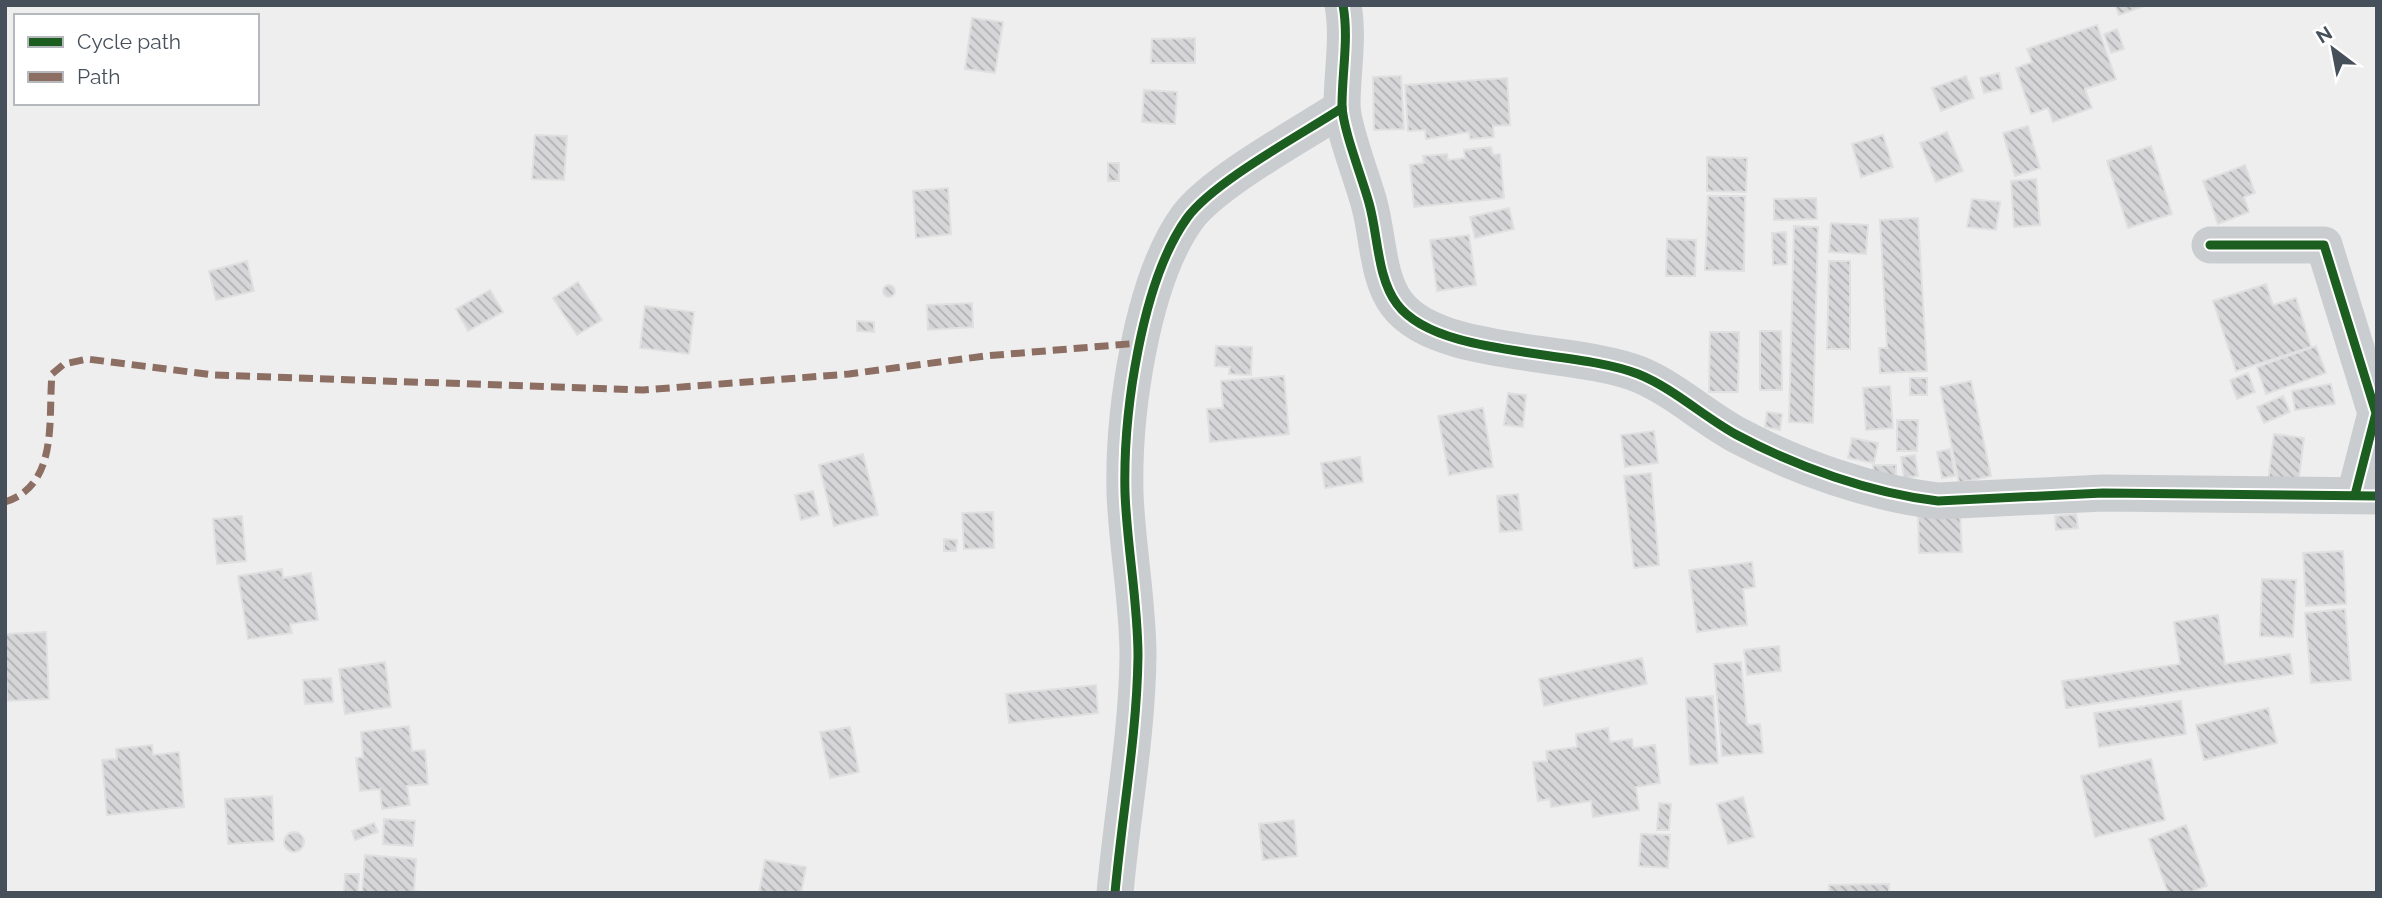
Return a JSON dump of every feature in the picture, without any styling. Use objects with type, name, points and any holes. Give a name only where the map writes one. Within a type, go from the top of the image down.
[{"type":"street","points":[[1343,5],[1347,31],[1342,108],[1370,207],[1384,270],[1395,303],[1407,315],[1437,333],[1638,374],[1738,435],[1781,456],[1853,481],[1914,498],[1938,501],[2103,493],[2366,496],[2376,413],[2324,245],[2210,245]]},
{"type":"street","points":[[1115,893],[1132,760],[1138,654],[1125,491],[1130,409],[1140,343],[1157,281],[1172,242],[1189,215],[1225,185],[1342,108]]},
{"type":"building","points":[[2115,5],[2147,5],[2119,15]]},
{"type":"building","points":[[972,18],[1003,22],[995,73],[965,69]]},
{"type":"building","points":[[2097,25],[2116,79],[2085,89],[2092,108],[2053,122],[2048,108],[2031,114],[2016,68],[2032,62],[2027,49]]},
{"type":"building","points":[[2117,29],[2124,49],[2111,53],[2104,34]]},
{"type":"building","points":[[1195,38],[1195,63],[1151,63],[1152,39]]},
{"type":"building","points":[[1999,73],[2002,89],[1984,93],[1980,78]]},
{"type":"building","points":[[1401,76],[1404,129],[1374,130],[1373,77]]},
{"type":"building","points":[[1966,76],[1974,98],[1941,111],[1932,88]]},
{"type":"building","points":[[1507,78],[1510,125],[1493,126],[1494,137],[1470,139],[1469,132],[1426,139],[1425,130],[1408,131],[1405,85]]},
{"type":"building","points":[[1144,90],[1177,92],[1175,124],[1142,122]]},
{"type":"building","points":[[2028,126],[2040,168],[2015,176],[2003,133]]},
{"type":"building","points":[[1947,132],[1963,171],[1936,182],[1920,143]]},
{"type":"building","points":[[535,135],[567,136],[564,180],[532,179]]},
{"type":"building","points":[[1883,135],[1893,167],[1861,177],[1852,144]]},
{"type":"building","points":[[2151,146],[2172,214],[2128,228],[2107,161]]},
{"type":"building","points":[[1491,147],[1493,155],[1500,154],[1504,198],[1414,207],[1410,165],[1424,163],[1423,156],[1447,154],[1448,160],[1465,158],[1464,150]]},
{"type":"building","points":[[1707,157],[1747,158],[1746,192],[1707,191]]},
{"type":"building","points":[[1108,163],[1119,163],[1119,181],[1108,181]]},
{"type":"building","points":[[2245,165],[2255,193],[2244,197],[2249,212],[2218,224],[2203,181]]},
{"type":"building","points":[[2036,179],[2040,225],[2014,227],[2011,181]]},
{"type":"building","points":[[948,188],[951,234],[916,238],[913,191]]},
{"type":"building","points":[[1708,196],[1745,196],[1744,271],[1705,270]]},
{"type":"building","points":[[1816,198],[1817,219],[1774,220],[1774,199]]},
{"type":"building","points":[[1972,199],[2000,202],[1996,230],[1967,227]]},
{"type":"building","points":[[1509,208],[1514,229],[1475,238],[1470,217]]},
{"type":"building","points":[[1918,218],[1927,371],[1880,373],[1879,348],[1887,348],[1880,220]]},
{"type":"building","points":[[1831,223],[1868,225],[1866,254],[1829,252]]},
{"type":"building","points":[[1794,226],[1818,227],[1813,423],[1789,422]]},
{"type":"building","points":[[1786,232],[1787,264],[1773,265],[1772,233]]},
{"type":"building","points":[[1469,235],[1476,285],[1437,291],[1430,240]]},
{"type":"building","points":[[1667,239],[1696,240],[1695,276],[1666,276]]},
{"type":"building","points":[[247,261],[254,291],[216,300],[209,271]]},
{"type":"building","points":[[1829,261],[1850,261],[1850,349],[1827,349]]},
{"type":"building","points":[[578,282],[602,320],[577,335],[553,298]]},
{"type":"building","points":[[2266,284],[2273,305],[2296,298],[2311,347],[2236,371],[2213,301]]},
{"type":"building","points":[[884,286],[894,286],[894,296],[884,296]]},
{"type":"building","points":[[490,290],[503,312],[468,331],[456,309]]},
{"type":"building","points":[[972,303],[973,327],[928,330],[927,305]]},
{"type":"building","points":[[645,306],[694,312],[689,354],[640,348]]},
{"type":"building","points":[[857,321],[874,322],[874,332],[857,331]]},
{"type":"building","points":[[1760,331],[1781,331],[1782,390],[1760,390]]},
{"type":"building","points":[[1710,332],[1739,332],[1738,392],[1709,392]]},
{"type":"building","points":[[1216,346],[1252,347],[1251,375],[1229,374],[1230,367],[1215,366]]},
{"type":"building","points":[[2316,346],[2326,373],[2266,394],[2257,367]]},
{"type":"building","points":[[2248,373],[2255,392],[2237,399],[2230,380]]},
{"type":"building","points":[[1284,376],[1289,434],[1210,442],[1207,409],[1223,408],[1221,381]]},
{"type":"building","points":[[1910,378],[1927,378],[1927,395],[1910,395]]},
{"type":"building","points":[[1971,381],[1991,476],[1959,483],[1940,387]]},
{"type":"building","points":[[2331,384],[2335,404],[2295,410],[2292,391]]},
{"type":"building","points":[[1890,386],[1893,428],[1866,430],[1863,388]]},
{"type":"building","points":[[1508,393],[1526,395],[1523,427],[1504,425]]},
{"type":"building","points":[[2283,396],[2290,412],[2264,423],[2257,407]]},
{"type":"building","points":[[1483,408],[1493,467],[1449,475],[1438,416]]},
{"type":"building","points":[[1767,412],[1782,414],[1780,430],[1765,427]]},
{"type":"building","points":[[1897,420],[1918,420],[1917,451],[1897,451]]},
{"type":"building","points":[[1654,431],[1658,463],[1625,467],[1621,435]]},
{"type":"building","points":[[2274,434],[2304,438],[2298,486],[2268,482]]},
{"type":"building","points":[[1852,438],[1878,443],[1874,463],[1848,458]]},
{"type":"building","points":[[1950,449],[1955,476],[1942,478],[1937,452]]},
{"type":"building","points":[[863,454],[878,515],[834,526],[819,465]]},
{"type":"building","points":[[1915,455],[1918,476],[1904,478],[1901,457]]},
{"type":"building","points":[[1360,457],[1363,482],[1325,488],[1321,463]]},
{"type":"building","points":[[1873,465],[1896,465],[1896,477],[1874,478]]},
{"type":"building","points":[[1651,473],[1659,565],[1634,568],[1624,476]]},
{"type":"building","points":[[813,491],[819,515],[801,520],[795,495]]},
{"type":"building","points":[[1518,494],[1522,530],[1500,532],[1497,496]]},
{"type":"building","points":[[1960,511],[1962,552],[1919,553],[1918,512]]},
{"type":"building","points":[[993,512],[994,548],[964,549],[962,513]]},
{"type":"building","points":[[2076,514],[2078,528],[2056,530],[2055,516]]},
{"type":"building","points":[[242,516],[246,561],[217,564],[213,519]]},
{"type":"building","points":[[944,539],[957,540],[956,551],[944,551]]},
{"type":"building","points":[[2343,551],[2346,604],[2306,606],[2303,553]]},
{"type":"building","points":[[1752,562],[1755,587],[1743,589],[1747,625],[1697,632],[1689,570]]},
{"type":"building","points":[[282,569],[283,578],[311,573],[318,620],[290,624],[292,633],[248,639],[238,576]]},
{"type":"building","points":[[2262,579],[2296,580],[2293,637],[2260,636]]},
{"type":"building","points":[[2345,609],[2351,680],[2311,683],[2305,613]]},
{"type":"building","points":[[2218,615],[2225,664],[2290,654],[2293,674],[2066,708],[2062,681],[2180,664],[2174,622]]},
{"type":"building","points":[[46,632],[49,699],[7,701],[5,634]]},
{"type":"building","points":[[1779,646],[1781,671],[1747,675],[1744,650]]},
{"type":"building","points":[[1642,658],[1647,684],[1544,706],[1539,679]]},
{"type":"building","points":[[385,662],[391,707],[345,714],[339,669]]},
{"type":"building","points":[[1741,662],[1747,725],[1760,724],[1763,753],[1722,756],[1714,664]]},
{"type":"building","points":[[331,678],[333,702],[305,704],[303,680]]},
{"type":"building","points":[[1096,685],[1098,713],[1009,723],[1006,694]]},
{"type":"building","points":[[1713,696],[1718,763],[1690,765],[1686,698]]},
{"type":"building","points":[[2181,701],[2186,734],[2099,747],[2094,713]]},
{"type":"building","points":[[2268,708],[2277,743],[2204,760],[2196,725]]},
{"type":"building","points":[[409,726],[412,751],[425,750],[428,784],[407,786],[410,805],[382,809],[380,789],[360,791],[356,758],[363,757],[361,732]]},
{"type":"building","points":[[850,727],[859,772],[830,778],[820,732]]},
{"type":"building","points":[[1608,728],[1610,742],[1632,739],[1633,748],[1655,745],[1660,783],[1636,787],[1639,810],[1593,817],[1591,801],[1551,807],[1550,799],[1538,801],[1533,762],[1547,761],[1546,751],[1577,747],[1576,734]]},
{"type":"building","points":[[152,745],[153,755],[179,752],[184,807],[107,815],[102,760],[117,759],[116,749]]},
{"type":"building","points":[[2151,759],[2165,820],[2095,837],[2081,776]]},
{"type":"building","points":[[272,796],[274,841],[228,844],[225,799]]},
{"type":"building","points":[[1743,797],[1754,837],[1728,844],[1717,804]]},
{"type":"building","points":[[1659,803],[1671,804],[1669,830],[1657,830]]},
{"type":"building","points":[[384,819],[415,821],[413,846],[383,844]]},
{"type":"building","points":[[1294,820],[1297,856],[1263,860],[1259,824]]},
{"type":"building","points":[[374,823],[378,832],[355,840],[352,831]]},
{"type":"building","points":[[2186,825],[2207,886],[2188,893],[2168,893],[2149,839]]},
{"type":"building","points":[[294,832],[301,835],[304,842],[301,849],[294,852],[287,849],[284,842],[287,835]]},
{"type":"building","points":[[1641,834],[1670,835],[1668,868],[1639,866]]},
{"type":"building","points":[[365,855],[416,859],[414,891],[432,893],[362,893]]},
{"type":"building","points":[[765,860],[806,867],[801,893],[759,893]]},
{"type":"building","points":[[345,874],[359,874],[358,893],[344,893]]},
{"type":"building","points":[[1889,884],[1889,893],[1829,893],[1829,885]]},
{"type":"marked path","points":[[5,502],[22,493],[35,481],[43,466],[50,430],[52,374],[64,364],[87,359],[214,375],[643,390],[849,374],[985,356],[1140,343]]},
{"type":"cycle path","points":[[1343,5],[1343,116],[1369,203],[1385,282],[1397,304],[1416,321],[1443,334],[1474,343],[1611,366],[1638,374],[1664,387],[1737,435],[1784,458],[1860,485],[1912,497],[1938,501],[2103,493],[2377,496]]},
{"type":"cycle path","points":[[1115,893],[1132,745],[1138,656],[1126,513],[1125,461],[1132,389],[1147,313],[1171,245],[1199,204],[1237,174],[1342,108]]},
{"type":"cycle path","points":[[2210,245],[2324,245],[2376,413],[2355,495]]}]
